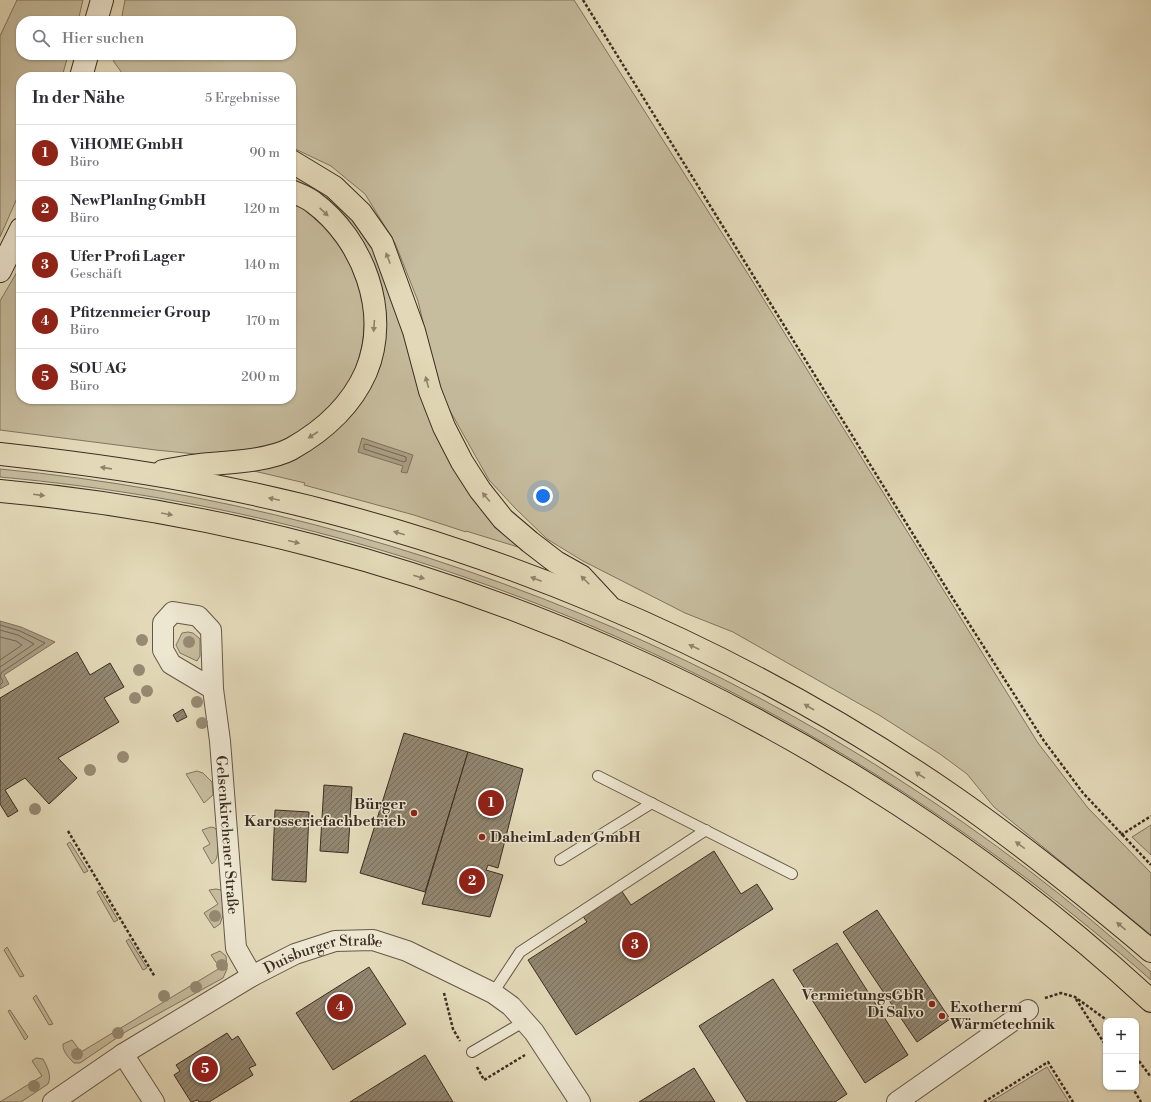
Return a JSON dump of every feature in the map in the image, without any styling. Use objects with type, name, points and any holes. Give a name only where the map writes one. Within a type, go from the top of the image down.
[{"type":"highway","points":[[296,164],[334,187],[361,213],[382,243],[414,331],[430,391],[462,462],[480,490],[503,519],[556,562],[582,576],[611,609]]},
{"type":"highway","points":[[145,473],[238,462],[290,450],[316,434],[335,417],[354,394],[366,371],[373,344],[375,320],[372,293],[365,266],[351,242],[333,221],[312,201],[296,193]]},
{"type":"highway","points":[[0,454],[145,473],[272,498],[432,542],[509,569],[611,609],[708,654],[771,686],[899,761],[953,796],[1029,851],[1151,951]]},
{"type":"highway","points":[[0,491],[117,505],[207,522],[358,558],[466,593],[574,634],[645,665],[757,720],[820,756],[898,804],[985,865],[1060,922],[1151,1001]]},
{"type":"main road","points":[[97,16],[102,0]]},
{"type":"main road","points":[[82,72],[86,60]]},
{"type":"main road","points":[[0,271],[16,239]]},
{"type":"street","name":"Gelsenkirchener Straße","points":[[213,689],[220,741],[236,948],[252,976]]},
{"type":"street","name":"Duisburger Straße","points":[[53,1102],[123,1054],[252,976],[295,954],[335,941],[373,940],[407,951],[492,992],[511,1006],[525,1021],[580,1102]]},
{"type":"street","points":[[897,1102],[1028,1010]]},
{"type":"street","points":[[123,1054],[154,1102]]},
{"type":"lane","points":[[598,776],[792,874]]},
{"type":"lane","points":[[560,860],[652,803]]},
{"type":"lane","points":[[492,992],[520,952],[706,830]]},
{"type":"lane","points":[[472,1052],[525,1021]]},
{"type":"path","points":[[583,0],[950,594],[1044,741],[1083,793],[1121,835],[1151,865]]},
{"type":"path","points":[[1121,835],[1151,816]]},
{"type":"path","points":[[68,831],[155,977]]},
{"type":"path","points":[[1028,1010],[1045,998],[1061,993],[1075,997],[1105,1018]]},
{"type":"path","points":[[1075,997],[1103,1041]]},
{"type":"path","points":[[1139,1061],[1151,1077]]},
{"type":"path","points":[[984,1102],[1048,1062],[1073,1102]]},
{"type":"path","points":[[1134,1090],[1142,1102]]},
{"type":"shaded area","points":[[17,0],[83,0],[79,16],[16,16],[16,60],[67,60],[63,72],[16,72],[16,200],[0,237],[0,36]]},
{"type":"shaded area","points":[[125,0],[574,0],[748,274],[1038,743],[1088,808],[1151,873],[1151,935],[994,807],[967,774],[940,754],[879,715],[733,632],[685,613],[583,561],[547,539],[515,508],[489,480],[440,393],[418,301],[395,243],[365,194],[331,166],[296,149],[296,72],[121,72],[114,62],[114,60],[296,60],[296,16],[122,16]]},
{"type":"shaded area","points":[[296,174],[315,184],[353,218],[368,239],[390,288],[426,407],[518,547],[414,515],[304,485],[305,483],[254,471],[293,457],[317,444],[348,418],[379,285],[296,187]]},
{"type":"shaded area","points":[[296,203],[335,236],[356,271],[365,312],[363,341],[356,368],[341,397],[298,435],[264,449],[205,455],[156,450],[0,430],[0,301],[16,274],[16,404],[296,404]]},
{"type":"shaded area","points":[[0,469],[157,490],[313,524],[466,571],[616,629],[760,698],[898,779],[1029,870],[1151,972],[1151,980],[1026,878],[895,787],[758,706],[615,636],[468,578],[316,532],[160,498],[0,477]]},
{"type":"shaded area","points":[[182,633],[193,633],[200,639],[200,656],[197,661],[180,653],[176,645]]},
{"type":"shaded area","points":[[197,771],[203,773],[212,782],[213,795],[204,803],[186,774]]},
{"type":"shaded area","points":[[1151,825],[1151,855],[1132,837]]},
{"type":"shaded area","points":[[211,827],[215,828],[217,831],[218,844],[217,858],[212,864],[203,848],[210,844],[202,830]]},
{"type":"shaded area","points":[[70,842],[88,871],[84,873],[67,844]]},
{"type":"shaded area","points":[[100,890],[118,920],[114,922],[97,892]]},
{"type":"shaded area","points":[[209,890],[221,890],[222,892],[223,915],[220,924],[214,928],[204,913],[218,904]]},
{"type":"shaded area","points":[[129,939],[147,968],[143,970],[126,941]]},
{"type":"shaded area","points":[[7,947],[24,976],[20,977],[4,950]]},
{"type":"shaded area","points":[[220,951],[226,956],[227,969],[223,978],[127,1031],[80,1063],[74,1063],[66,1054],[63,1044],[72,1040],[81,1052],[220,968],[211,955]]},
{"type":"shaded area","points":[[36,995],[53,1024],[49,1025],[33,998]]},
{"type":"shaded area","points":[[10,1010],[28,1037],[25,1040],[8,1011]]},
{"type":"shaded area","points":[[36,1058],[43,1059],[46,1065],[49,1074],[48,1084],[21,1102],[0,1102],[42,1076],[32,1061]]},
{"type":"shaded area","points":[[1047,1067],[1069,1102],[990,1102]]},
{"type":"water","points":[[362,438],[413,455],[407,473],[401,472],[403,466],[358,452]]},
{"type":"water","points":[[0,621],[21,627],[55,642],[4,675],[9,684],[0,689]]},
{"type":"building","points":[[77,652],[90,675],[110,663],[124,687],[104,698],[119,722],[58,758],[77,778],[49,804],[25,778],[5,790],[18,811],[8,817],[0,804],[0,698]]},
{"type":"building","points":[[183,709],[187,717],[177,722],[173,715]]},
{"type":"building","name":"Bürger Karosseriefachbetrieb","points":[[404,733],[468,752],[425,892],[360,873]]},
{"type":"building","points":[[468,752],[523,769],[498,868],[488,865],[486,870],[503,875],[490,917],[422,904]]},
{"type":"building","points":[[324,785],[352,787],[348,853],[320,851]]},
{"type":"building","points":[[275,810],[309,812],[306,882],[272,880]]},
{"type":"building","points":[[714,851],[741,894],[757,884],[773,909],[576,1035],[528,960],[587,922],[582,915],[621,890],[631,905]]},
{"type":"building","points":[[877,910],[950,1019],[917,1042],[843,932]]},
{"type":"building","points":[[837,943],[908,1055],[865,1083],[793,970]]},
{"type":"building","points":[[369,967],[406,1024],[333,1070],[296,1013]]},
{"type":"building","points":[[773,979],[847,1094],[835,1102],[747,1102],[699,1026]]},
{"type":"building","points":[[227,1033],[232,1040],[238,1036],[256,1065],[249,1068],[253,1075],[209,1102],[199,1102],[198,1100],[191,1102],[174,1075],[180,1071],[176,1065]]},
{"type":"building","points":[[425,1055],[453,1102],[350,1102]]},
{"type":"building","points":[[694,1068],[715,1102],[639,1102]]},
{"type":"place","name":"ViHOME GmbH","points":[[491,803]]},
{"type":"place","name":"Bürger Karosseriefachbetrieb","points":[[414,813]]},
{"type":"place","name":"DaheimLaden GmbH","points":[[482,837]]},
{"type":"place","name":"NewPlanIng GmbH","points":[[472,881]]},
{"type":"place","name":"Ufer Profi Lager","points":[[635,945]]},
{"type":"place","name":"VermietungsGbR Di Salvo","points":[[932,1004]]},
{"type":"place","name":"Pfitzenmeier Group","points":[[340,1007]]},
{"type":"place","name":"Exotherm Wärmetechnik","points":[[942,1016]]},
{"type":"place","name":"SOU AG","points":[[205,1069]]}]
